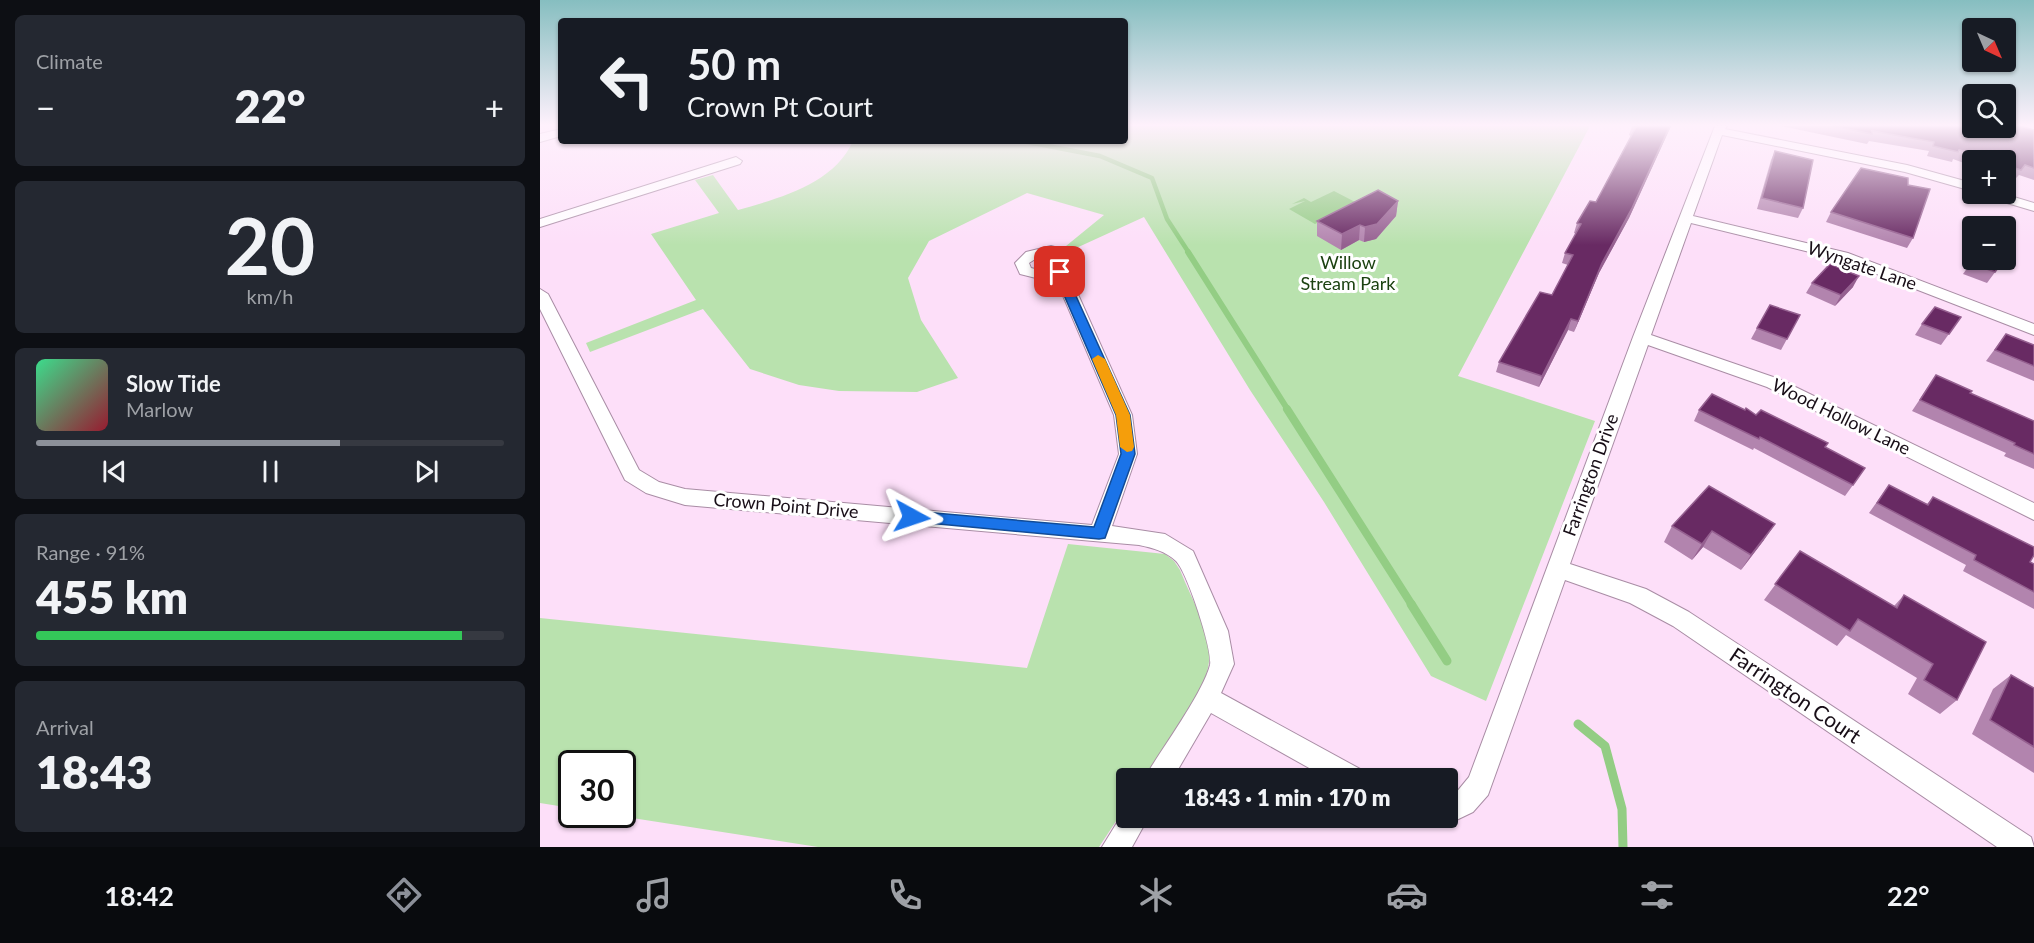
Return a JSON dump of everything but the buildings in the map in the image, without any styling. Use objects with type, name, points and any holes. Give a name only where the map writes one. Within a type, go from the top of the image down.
[{"type":"street","points":[[540,223],[722,166]]},
{"type":"street","name":"Farrington Drive","points":[[1458,806],[1464,803],[1479,786],[1706,166]]},
{"type":"street","points":[[1891,166],[1962,184]]},
{"type":"street","points":[[2016,201],[2034,207]]},
{"type":"street","name":"Wyngate Lane","points":[[1685,218],[1842,256],[2034,330]]},
{"type":"street","points":[[1060,272],[1123,415],[1128,454],[1099,533]]},
{"type":"street","name":"Crown Point Drive","points":[[540,294],[632,475],[653,488],[685,497],[1139,537],[1165,542],[1186,557],[1217,631],[1222,664],[1207,698],[1166,768]]},
{"type":"street","name":"Wood Hollow Lane","points":[[1641,338],[1740,370],[1773,384],[2034,512]]},
{"type":"street","name":"Farrington Court","points":[[1557,568],[1638,596],[1681,619],[2021,847]]},
{"type":"street","points":[[1207,698],[1333,768]]},
{"type":"street","points":[[1116,847],[1128,828]]},
{"type":"green space","name":"Willow Stream Park","points":[[835,166],[1569,166],[1458,376],[1595,421],[1486,701],[1431,676],[1324,502],[1250,390],[1144,217],[1074,249],[1066,246],[1104,215],[1027,193],[929,241],[908,278],[921,320],[958,378],[917,392],[839,391],[799,385],[750,369],[703,309],[590,352],[586,343],[696,300],[651,234],[719,213],[695,180],[713,175],[738,210],[804,187]]},
{"type":"green space","points":[[1068,544],[1165,554],[1174,561],[1180,570],[1207,635],[1209,661],[1205,678],[1188,714],[1151,768],[1116,768],[1116,821],[1099,847],[818,847],[636,819],[636,750],[558,750],[558,806],[540,803],[540,618],[1027,668]]},
{"type":"shaded area","points":[[1334,191],[1357,203],[1315,224],[1289,209],[1305,201],[1292,204],[1304,198],[1311,202]]},
{"type":"waterway","points":[[1123,166],[1152,178],[1167,219],[1189,253]]},
{"type":"waterway","points":[[1188,252],[1288,410]]},
{"type":"waterway","points":[[1287,409],[1412,605]]},
{"type":"waterway","points":[[1411,604],[1447,661]]},
{"type":"waterway","points":[[1578,724],[1605,746],[1622,809],[1623,847]]},
{"type":"slow traffic","points":[[1098,359],[1123,415],[1127,447]]},
{"type":"route","points":[[912,517],[1099,533],[1128,454],[1123,415],[1060,272]]}]
